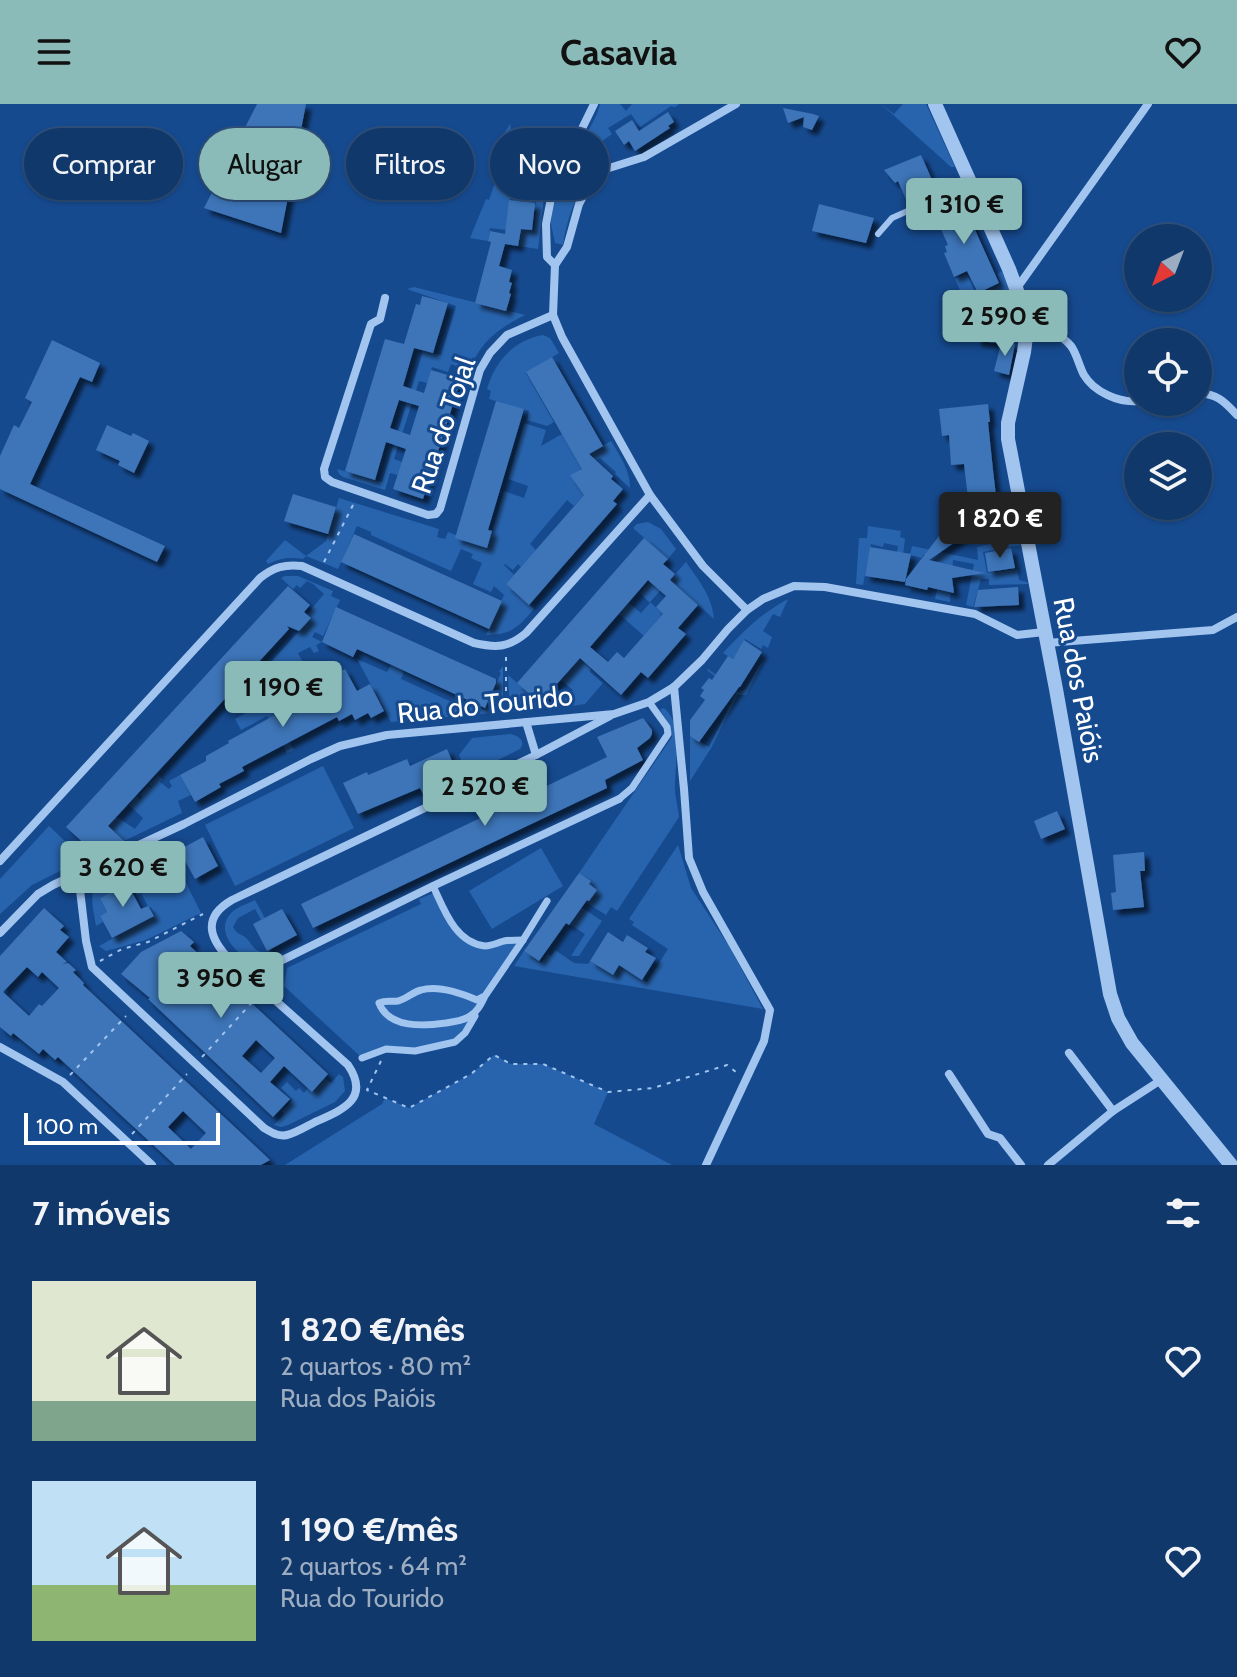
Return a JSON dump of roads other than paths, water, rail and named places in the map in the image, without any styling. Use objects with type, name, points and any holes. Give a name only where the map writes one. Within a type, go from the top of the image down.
[{"type":"street","points":[[555,265],[547,257],[546,224],[553,188],[594,104]]},
{"type":"street","points":[[736,104],[644,157],[606,169],[587,189],[579,204],[567,247],[555,265],[553,315],[562,337],[650,495],[703,566],[747,610]]},
{"type":"street","name":"Rua dos Paióis","points":[[935,104],[1017,288],[1028,321],[1008,423],[1008,439],[1110,994],[1118,1018],[1132,1043],[1231,1165]]},
{"type":"street","points":[[1017,288],[1148,104]]},
{"type":"street","name":"Rua do Tojal","points":[[385,298],[380,319],[371,324],[324,469],[325,477],[428,515],[436,514],[440,509],[480,370],[490,353],[507,335],[553,315]]},
{"type":"street","points":[[1028,321],[1063,339],[1073,348],[1085,378],[1093,385],[1111,397],[1124,399]]},
{"type":"street","points":[[1212,395],[1222,399],[1237,415]]},
{"type":"street","points":[[0,861],[260,578],[271,570],[290,565],[302,566],[474,643],[505,647],[526,633],[650,495]]},
{"type":"street","name":"Rua do Tourido","points":[[0,933],[38,894],[340,746],[387,735],[614,714],[649,702],[674,687],[747,610],[763,599],[794,586],[825,587],[975,614],[1017,635],[1045,637],[1213,630],[1237,617]]},
{"type":"street","points":[[674,687],[689,858],[703,892],[770,1010],[764,1041],[706,1165]]},
{"type":"street","points":[[248,977],[619,799],[632,788],[668,734],[667,727],[649,702]]},
{"type":"street","points":[[78,873],[92,967],[264,1128],[274,1134],[286,1135],[345,1108],[353,1100],[356,1077],[348,1065],[217,946],[212,930],[216,913],[225,904],[269,882],[536,755],[614,714]]},
{"type":"street","points":[[526,722],[536,755]]},
{"type":"street","points":[[433,886],[449,920],[460,934],[473,943],[489,947],[505,941],[523,940]]},
{"type":"street","points":[[362,1058],[386,1049],[415,1051],[455,1042],[465,1033],[485,996],[547,901]]},
{"type":"street","points":[[477,1011],[467,1019],[422,1026],[400,1022],[381,1009],[379,1003],[383,1000],[400,1000],[423,989],[441,989],[477,1000],[485,996]]},
{"type":"street","points":[[0,1047],[63,1082],[152,1165]]},
{"type":"street","points":[[1069,1053],[1113,1111]]},
{"type":"street","points":[[949,1074],[988,1134],[1000,1138],[1021,1165]]},
{"type":"street","points":[[1048,1165],[1113,1111],[1161,1080]]},
{"type":"lane","points":[[878,234],[892,218],[970,183]]}]
